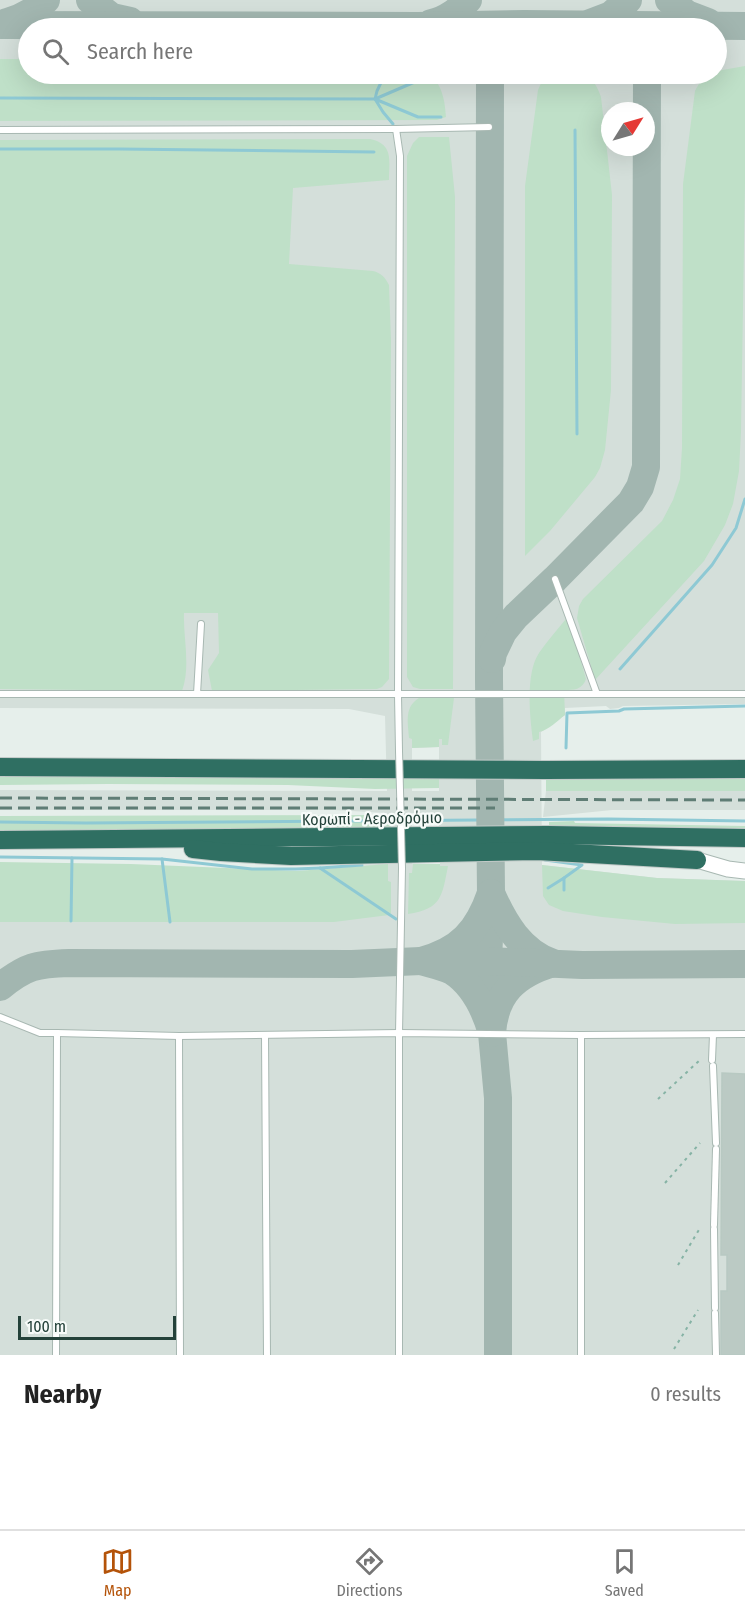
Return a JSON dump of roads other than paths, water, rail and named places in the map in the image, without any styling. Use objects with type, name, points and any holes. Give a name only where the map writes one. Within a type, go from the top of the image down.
[{"type":"highway","points":[[0,767],[745,769]]},
{"type":"highway","name":"Κορωπί - Αεροδρόμιο","points":[[0,840],[548,835],[745,838]]},
{"type":"highway","points":[[111,840],[221,852],[291,856],[537,851],[697,860]]},
{"type":"street","points":[[697,860],[745,861]]},
{"type":"street","points":[[697,860],[728,869],[745,871]]},
{"type":"lane","points":[[0,130],[489,128]]},
{"type":"lane","points":[[396,129],[400,156],[398,695],[402,868],[399,1033],[399,1355]]},
{"type":"lane","points":[[555,579],[597,694]]},
{"type":"lane","points":[[197,694],[201,624]]},
{"type":"lane","points":[[0,694],[745,694]]},
{"type":"lane","points":[[0,1017],[40,1033],[179,1036],[399,1033],[745,1034]]},
{"type":"lane","points":[[56,1355],[57,1033]]},
{"type":"lane","points":[[265,1035],[267,1355]]},
{"type":"lane","points":[[580,1355],[581,1035]]},
{"type":"lane","points":[[713,1035],[716,1146],[714,1227],[716,1355]]},
{"type":"lane","points":[[179,1036],[180,1355]]},
{"type":"waterway","points":[[0,98],[375,99],[380,84]]},
{"type":"waterway","points":[[375,99],[410,84]]},
{"type":"waterway","points":[[393,124],[375,99],[418,117],[441,117]]},
{"type":"waterway","points":[[575,130],[577,434]]},
{"type":"waterway","points":[[0,149],[374,152]]},
{"type":"waterway","points":[[620,669],[712,565],[736,528],[745,499]]},
{"type":"waterway","points":[[566,748],[567,713],[745,706]]},
{"type":"waterway","points":[[0,822],[608,819],[745,821]]},
{"type":"waterway","points":[[0,857],[162,859],[252,869],[320,868]]},
{"type":"waterway","points":[[71,921],[72,858]]},
{"type":"waterway","points":[[162,859],[170,922]]},
{"type":"waterway","points":[[545,860],[582,865],[564,878]]},
{"type":"waterway","points":[[362,865],[320,868],[396,919]]},
{"type":"waterway","points":[[548,888],[564,878],[564,890]]},
{"type":"railway","points":[[0,798],[745,800]]},
{"type":"railway","points":[[0,808],[495,808]]}]
